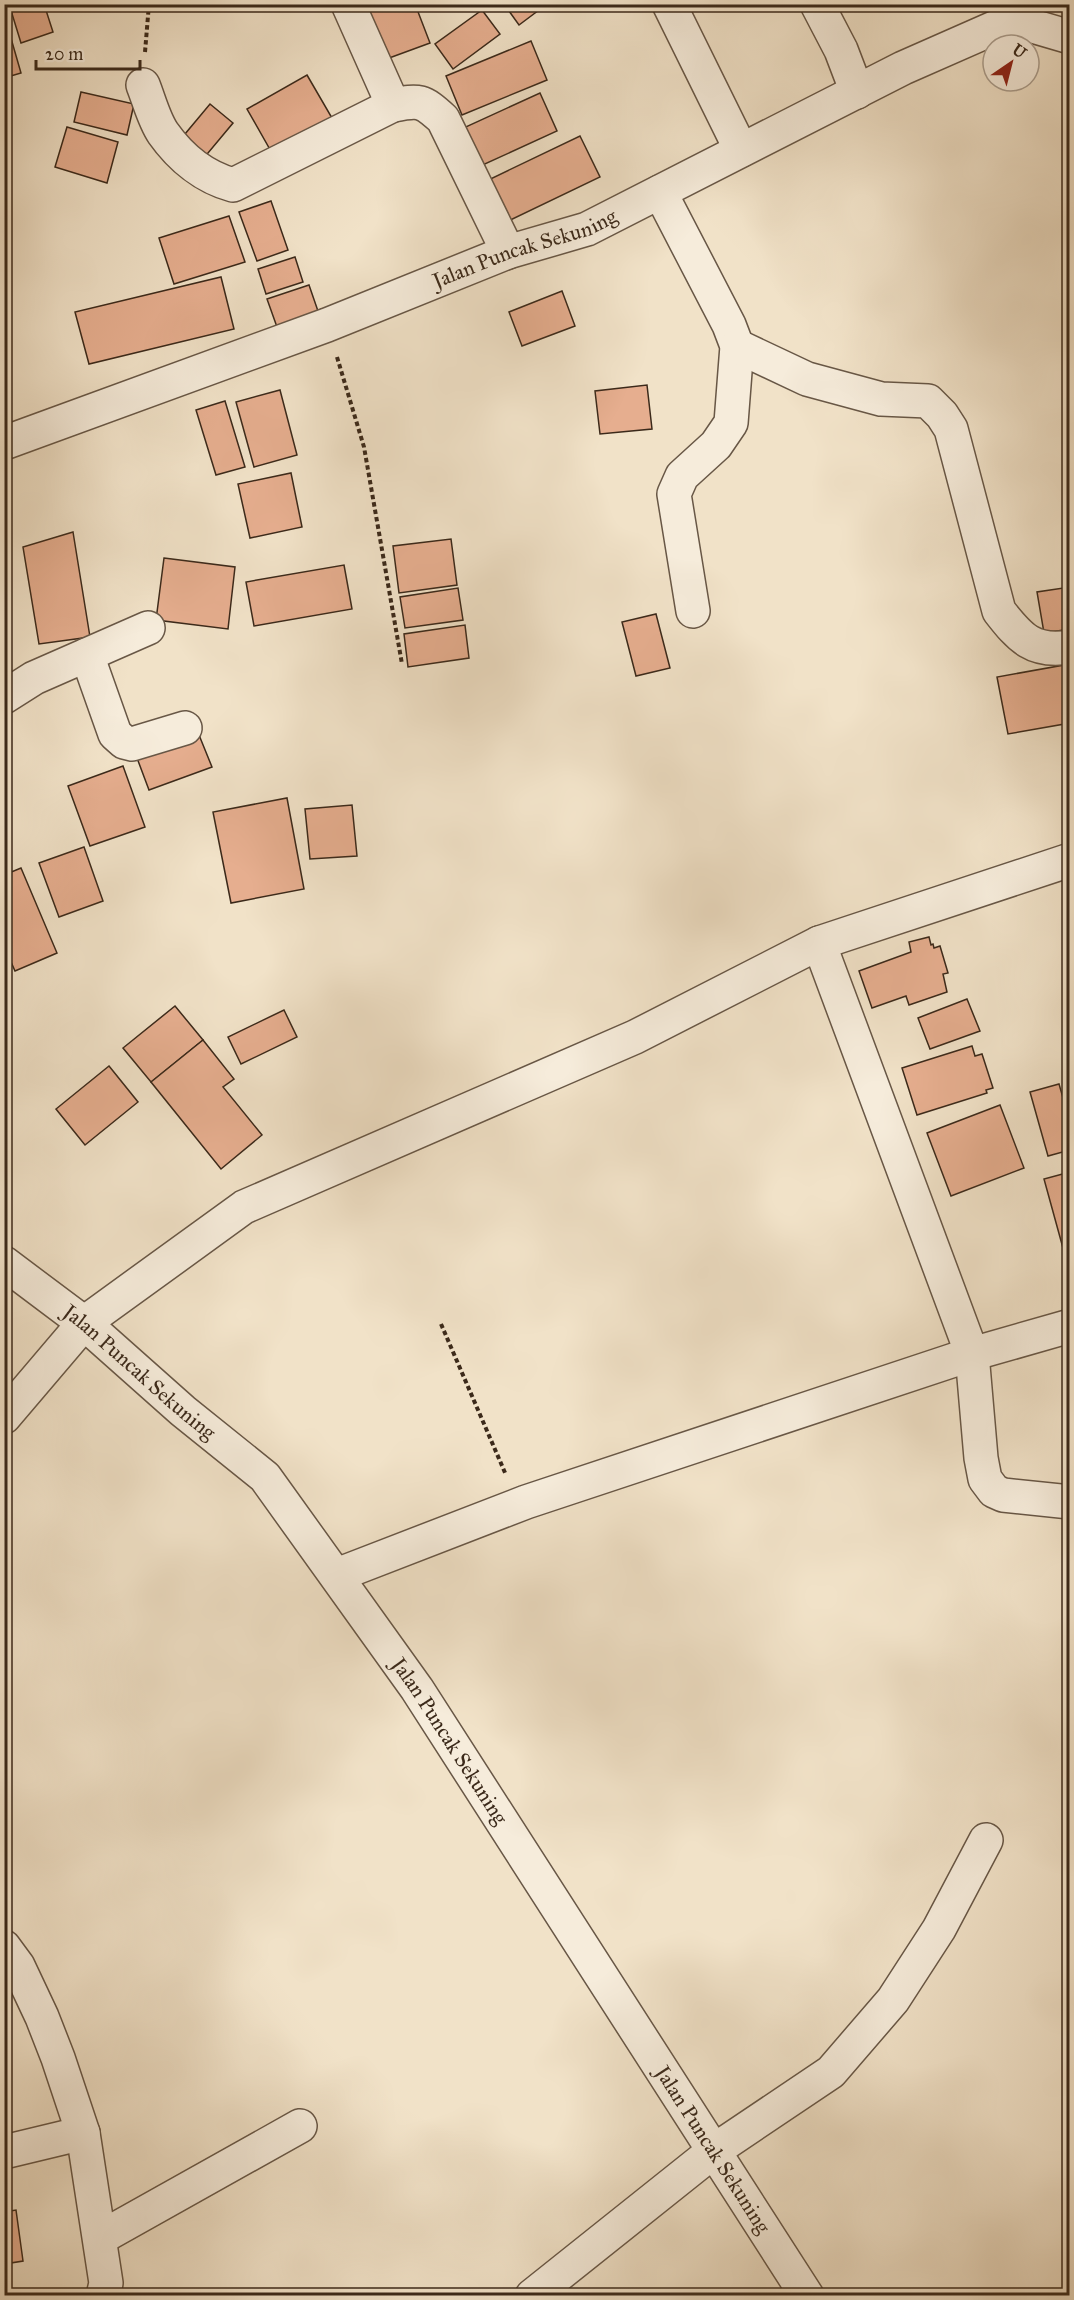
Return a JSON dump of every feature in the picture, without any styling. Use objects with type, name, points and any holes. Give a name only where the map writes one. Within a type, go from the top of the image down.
[{"type":"street","points":[[348,4],[393,105]]},
{"type":"street","points":[[669,4],[741,150]]},
{"type":"street","points":[[817,4],[841,50],[857,92]]},
{"type":"street","points":[[1015,12],[1070,36]]},
{"type":"street","name":"Jalan Puncak Sekuning","points":[[4,444],[327,325],[508,252],[587,229],[1015,12]]},
{"type":"street","points":[[143,85],[162,132],[193,165],[213,179],[232,185],[393,105],[417,101],[431,108],[443,119],[508,252]]},
{"type":"street","points":[[660,192],[729,325],[737,346],[731,423],[716,445],[682,476],[674,494],[693,612]]},
{"type":"street","points":[[737,346],[807,379],[881,399],[928,401],[942,414],[951,429],[999,611],[1014,631],[1030,643],[1052,650],[1070,647]]},
{"type":"street","points":[[4,697],[34,678],[148,628]]},
{"type":"street","points":[[87,655],[115,734],[124,742],[132,744],[185,728]]},
{"type":"street","points":[[4,1417],[84,1323],[244,1207],[635,1037],[819,943],[1070,860]]},
{"type":"street","points":[[819,943],[972,1354],[981,1458],[986,1479],[994,1491],[1003,1495],[1070,1502]]},
{"type":"street","name":"Jalan Puncak Sekuning","points":[[4,1263],[84,1323],[183,1411],[265,1477],[417,1689],[807,2295]]},
{"type":"street","points":[[337,1575],[518,1504],[972,1354],[1070,1326]]},
{"type":"street","points":[[532,2295],[715,2150],[831,2072],[892,2000],[939,1929],[986,1840]]},
{"type":"street","points":[[9,1961],[42,2017],[83,2133],[106,2283],[103,2295]]},
{"type":"street","points":[[100,2238],[300,2126]]},
{"type":"street","points":[[4,2151],[83,2133]]},
{"type":"path","points":[[143,85],[149,4]]},
{"type":"path","points":[[327,325],[364,447],[402,663]]},
{"type":"path","points":[[441,1324],[518,1504]]},
{"type":"building","points":[[9,4],[44,4],[53,32],[21,43]]},
{"type":"building","points":[[360,4],[415,4],[430,43],[381,61]]},
{"type":"building","points":[[504,4],[547,4],[519,25]]},
{"type":"building","points":[[482,10],[500,34],[453,69],[435,44]]},
{"type":"building","points":[[4,14],[21,73],[4,78]]},
{"type":"building","points":[[531,41],[547,80],[462,115],[446,76]]},
{"type":"building","points":[[307,75],[332,118],[272,153],[247,109]]},
{"type":"building","points":[[81,92],[134,104],[127,135],[74,122]]},
{"type":"building","points":[[540,93],[557,131],[476,168],[459,130]]},
{"type":"building","points":[[210,104],[233,123],[203,159],[180,140]]},
{"type":"building","points":[[67,127],[118,142],[107,183],[55,167]]},
{"type":"building","points":[[580,136],[600,177],[502,224],[482,183]]},
{"type":"building","points":[[271,201],[288,250],[257,261],[239,212]]},
{"type":"building","points":[[229,216],[245,262],[174,284],[159,238]]},
{"type":"building","points":[[295,257],[303,282],[266,294],[258,269]]},
{"type":"building","points":[[221,277],[234,329],[89,364],[75,312]]},
{"type":"building","points":[[309,285],[319,314],[277,327],[267,299]]},
{"type":"building","points":[[562,291],[575,326],[522,346],[509,312]]},
{"type":"building","points":[[647,385],[652,429],[600,434],[595,391]]},
{"type":"building","points":[[280,390],[297,455],[254,467],[236,402]]},
{"type":"building","points":[[225,401],[245,467],[216,475],[196,410]]},
{"type":"building","points":[[291,473],[302,527],[250,538],[238,484]]},
{"type":"building","points":[[73,532],[90,637],[39,644],[23,547]]},
{"type":"building","points":[[451,539],[457,585],[399,593],[393,546]]},
{"type":"building","points":[[164,558],[235,567],[228,629],[156,620]]},
{"type":"building","points":[[344,565],[352,609],[254,626],[246,582]]},
{"type":"building","points":[[1070,587],[1070,629],[1044,633],[1037,592]]},
{"type":"building","points":[[458,588],[463,620],[405,628],[400,597]]},
{"type":"building","points":[[656,614],[670,668],[636,676],[622,622]]},
{"type":"building","points":[[465,625],[469,658],[408,667],[404,634]]},
{"type":"building","points":[[1070,664],[1070,723],[1008,734],[997,677]]},
{"type":"building","points":[[199,735],[212,767],[149,790],[137,758]]},
{"type":"building","points":[[123,766],[145,827],[90,846],[68,786]]},
{"type":"building","points":[[287,798],[304,889],[231,903],[213,812]]},
{"type":"building","points":[[352,805],[357,856],[310,859],[305,809]]},
{"type":"building","points":[[84,847],[103,901],[59,917],[39,863]]},
{"type":"building","points":[[21,868],[57,953],[15,971],[4,946],[4,875]]},
{"type":"building","points":[[929,937],[934,948],[940,946],[948,973],[943,974],[947,992],[909,1005],[906,996],[872,1008],[859,971],[911,952],[909,942]]},
{"type":"building","points":[[967,999],[980,1031],[930,1049],[918,1018]]},
{"type":"building","points":[[175,1006],[203,1040],[151,1082],[123,1048]]},
{"type":"building","points":[[284,1010],[297,1037],[241,1064],[228,1037]]},
{"type":"building","points":[[203,1040],[234,1079],[223,1087],[262,1135],[221,1169],[151,1082]]},
{"type":"building","points":[[972,1046],[975,1056],[982,1054],[993,1088],[986,1090],[987,1093],[917,1115],[902,1068]]},
{"type":"building","points":[[109,1066],[138,1102],[85,1145],[56,1109]]},
{"type":"building","points":[[1059,1084],[1070,1122],[1070,1150],[1048,1156],[1030,1092]]},
{"type":"building","points":[[1000,1105],[1024,1168],[951,1196],[927,1133]]},
{"type":"building","points":[[1070,1172],[1070,1258],[1066,1259],[1044,1179]]},
{"type":"building","points":[[16,2210],[23,2261],[4,2264],[4,2212]]}]
